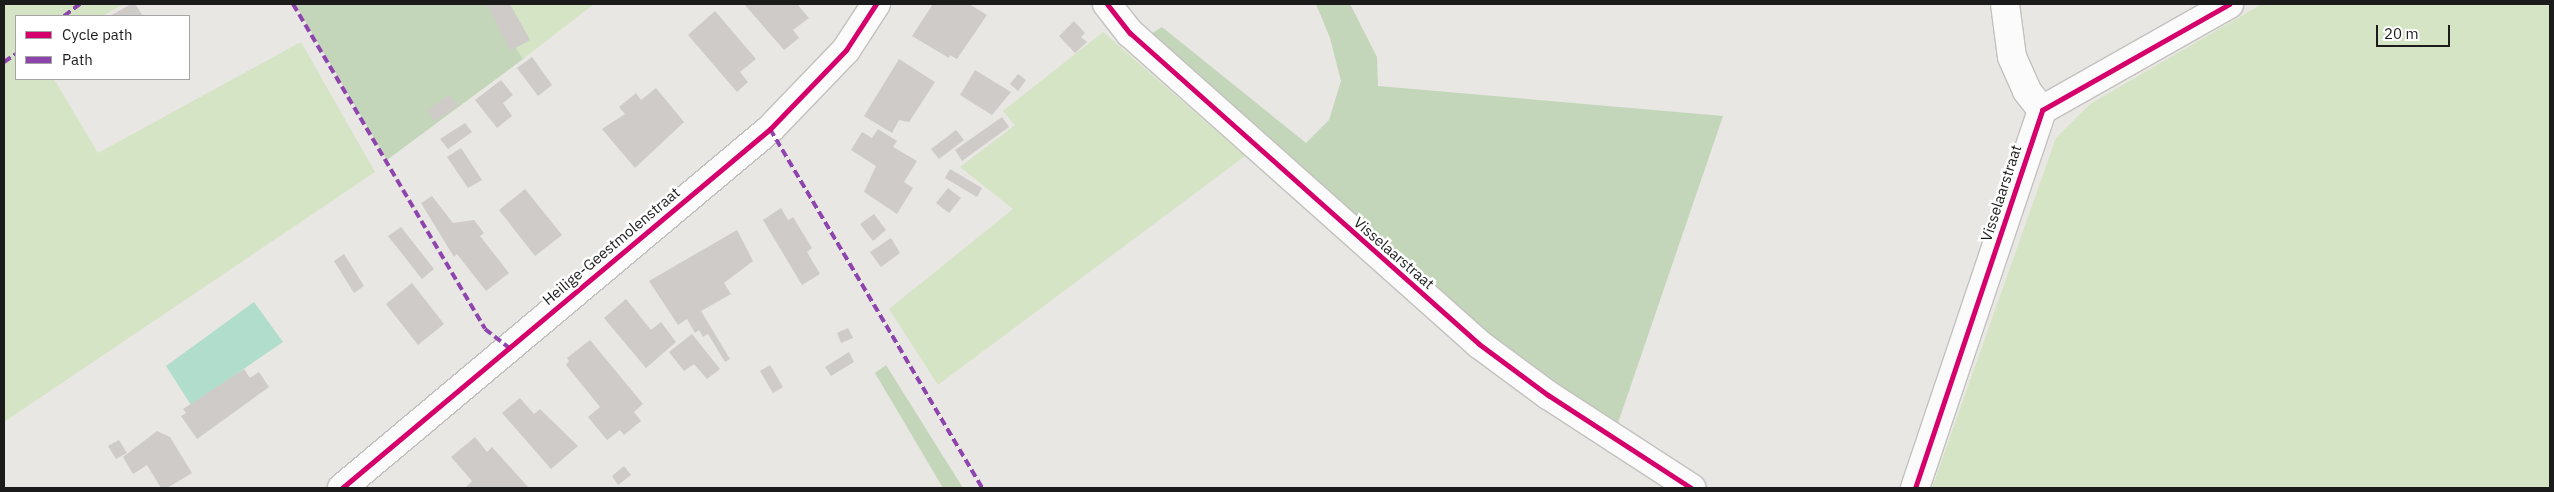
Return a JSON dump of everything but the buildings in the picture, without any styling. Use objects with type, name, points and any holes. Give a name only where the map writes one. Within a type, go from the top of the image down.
[{"type":"street","name":"Heilige-Geestmolenstraat","points":[[342,488],[770,129],[846,50],[876,4]]},
{"type":"street","name":"Visselaarstraat","points":[[1107,4],[1130,33],[1479,344],[1548,395],[1691,488]]},
{"type":"street","points":[[2005,4],[2012,56],[2027,91],[2042,110],[2229,4]]},
{"type":"street","name":"Visselaarstraat","points":[[1915,488],[2042,110]]},
{"type":"green space","points":[[4,4],[124,4],[104,15],[15,15],[15,80],[55,80],[98,153],[301,42],[375,172],[4,422]]},
{"type":"green space","points":[[295,4],[487,4],[523,59],[387,160]]},
{"type":"green space","points":[[487,4],[594,4],[523,59]]},
{"type":"green space","points":[[1316,4],[1350,4],[1377,57],[1378,86],[1723,116],[1616,429],[1495,341],[1146,37],[1162,27],[1306,143],[1329,120],[1341,81],[1330,38]]},
{"type":"green space","points":[[2262,4],[2550,4],[2550,488],[1932,488],[2056,138],[2090,104]]},
{"type":"green space","points":[[1103,32],[1245,156],[938,385],[889,309],[1013,209],[960,167],[1015,125],[1003,111]]},
{"type":"green space","points":[[254,302],[283,342],[191,405],[166,366]]},
{"type":"green space","points":[[886,365],[963,488],[943,488],[875,373]]},
{"type":"marked path","points":[[65,15],[80,4]]},
{"type":"marked path","points":[[293,4],[485,329],[509,348]]},
{"type":"marked path","points":[[4,62],[15,55]]},
{"type":"marked path","points":[[770,129],[982,488]]},
{"type":"cycle path","points":[[342,488],[770,129],[846,50],[876,4]]},
{"type":"cycle path","points":[[1107,4],[1130,33],[1479,344],[1548,395],[1691,488]]},
{"type":"cycle path","points":[[1915,488],[2042,110],[2229,4]]}]
